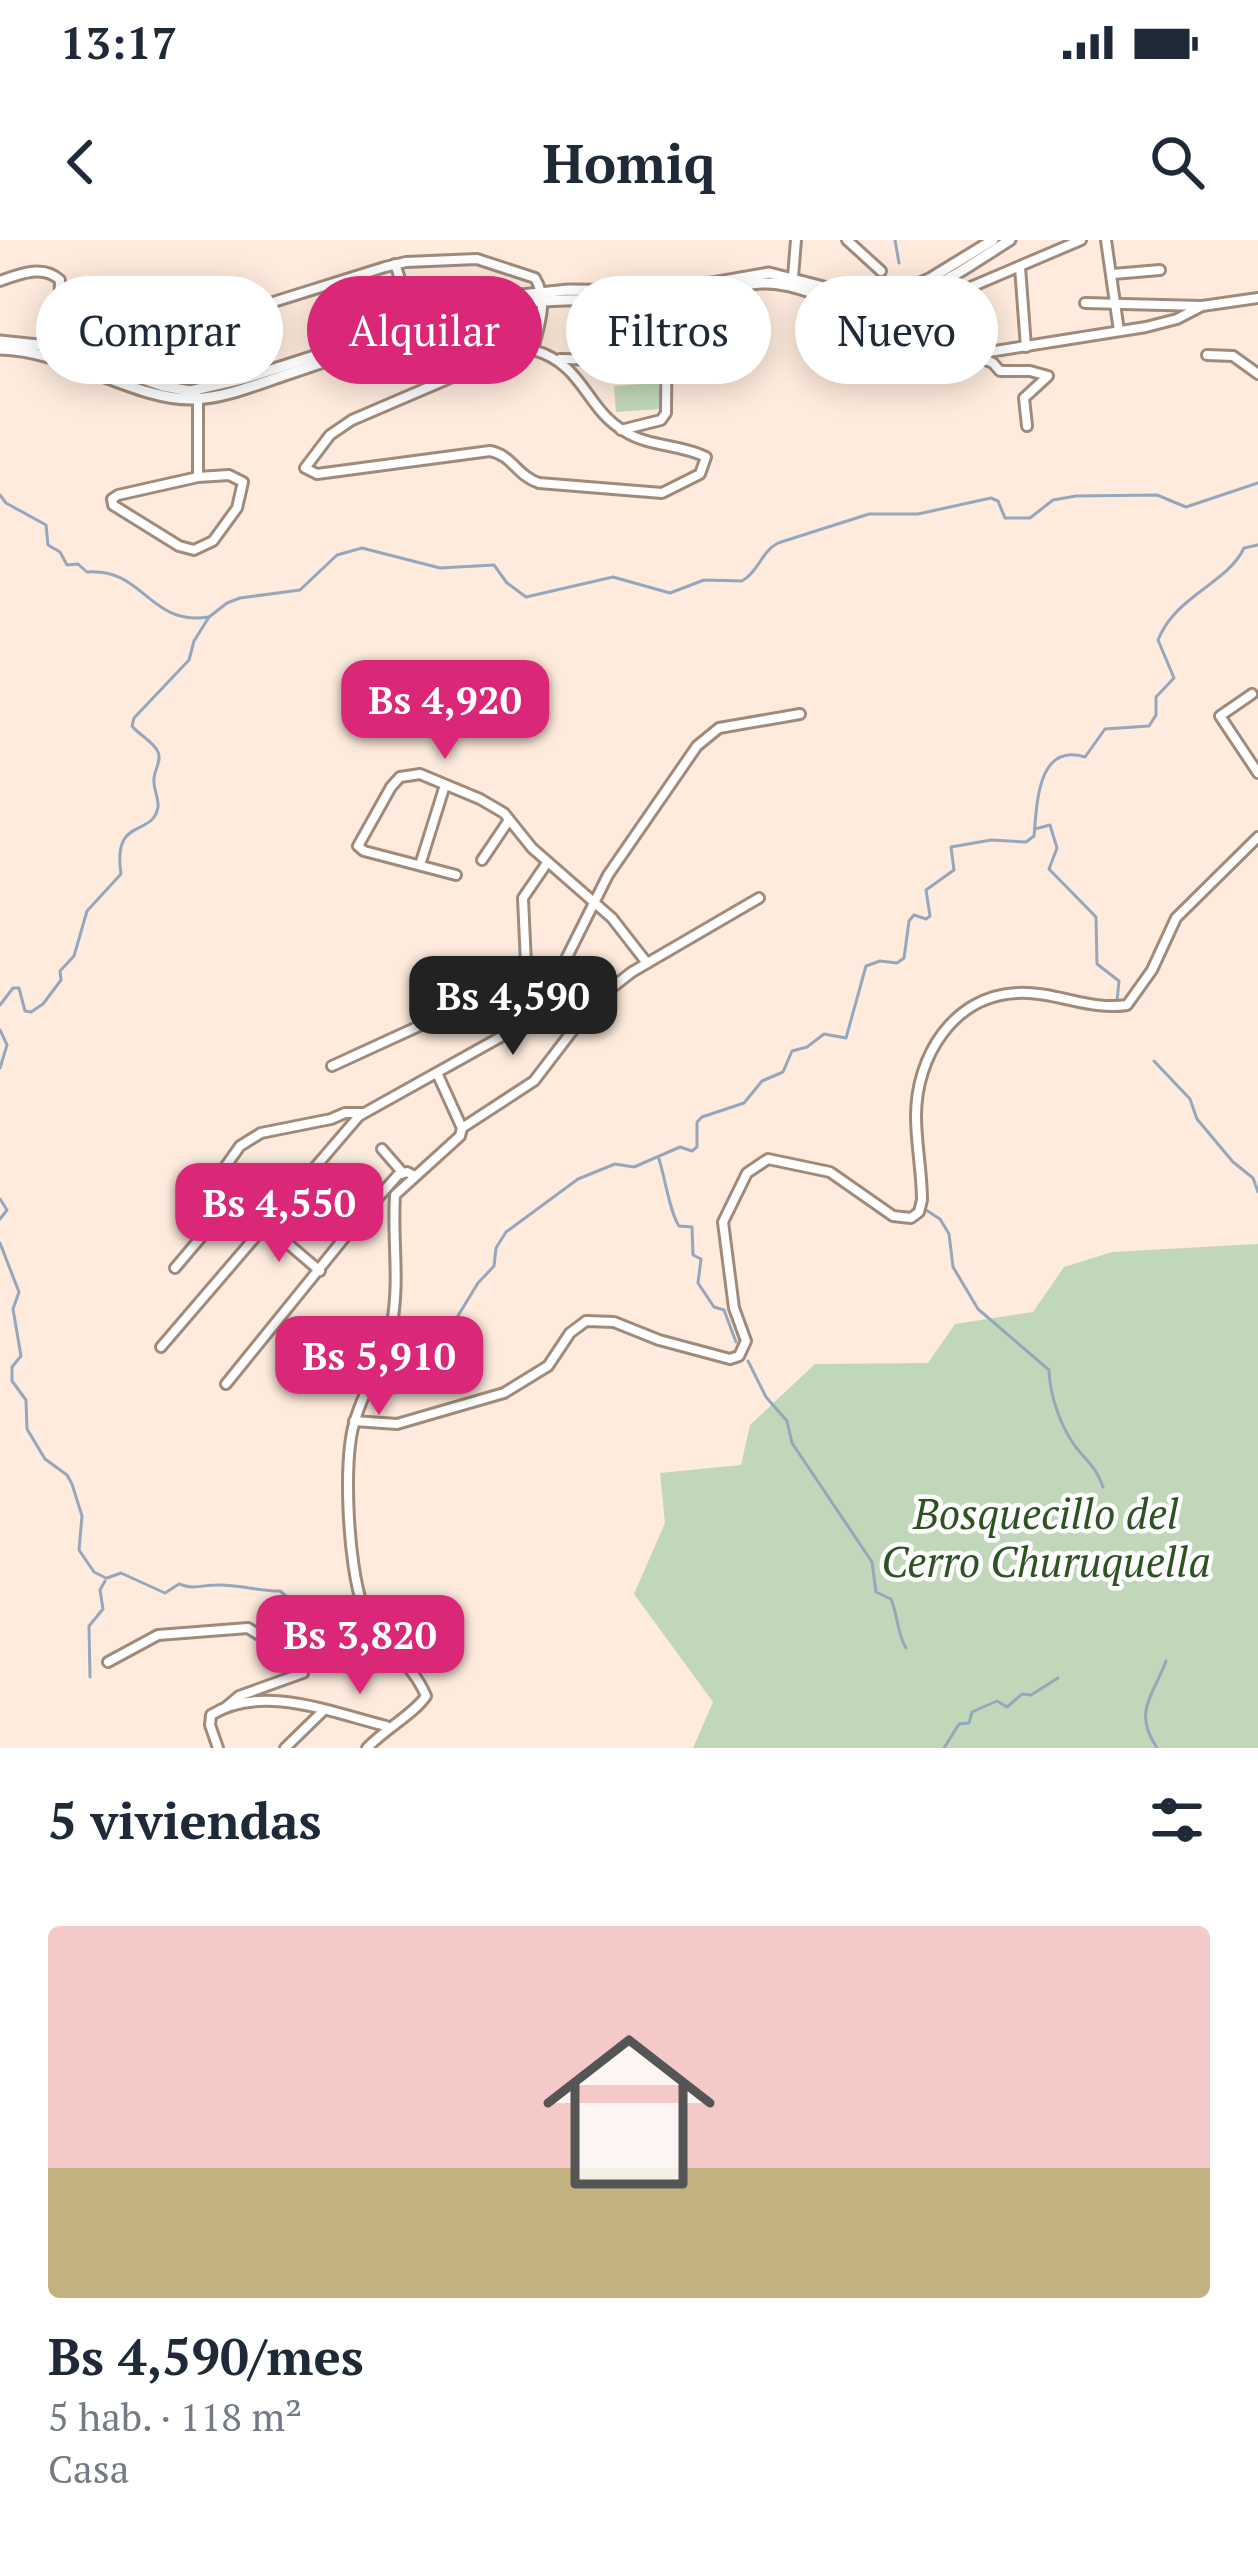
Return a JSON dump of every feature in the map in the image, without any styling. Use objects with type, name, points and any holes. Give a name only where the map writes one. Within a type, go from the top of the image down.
[{"type":"main road","points":[[739,276],[769,273],[874,296],[905,290],[931,278],[993,240]]},
{"type":"main road","points":[[951,276],[1010,240]]},
{"type":"main road","points":[[0,345],[46,355],[160,394],[198,394],[248,387],[478,312],[566,297]]},
{"type":"main road","points":[[0,345],[36,348]]},
{"type":"main road","points":[[157,384],[198,394],[307,359]]},
{"type":"street","points":[[793,277],[796,240]]},
{"type":"street","points":[[847,240],[880,271]]},
{"type":"street","points":[[998,276],[1081,240]]},
{"type":"street","points":[[1106,240],[1119,331]]},
{"type":"street","points":[[283,299],[395,264],[477,259],[535,278],[542,302]]},
{"type":"street","points":[[395,264],[399,276]]},
{"type":"street","points":[[1020,267],[1026,346]]},
{"type":"street","points":[[1113,274],[1160,271]]},
{"type":"street","points":[[0,281],[25,272],[56,276]]},
{"type":"street","points":[[1085,304],[1202,306],[1258,298]]},
{"type":"street","points":[[998,351],[1177,319],[1202,306]]},
{"type":"street","points":[[542,353],[566,359]]},
{"type":"street","points":[[1207,355],[1233,356],[1258,374]]},
{"type":"street","points":[[437,384],[352,420],[330,435],[305,468],[317,474],[490,451],[507,457],[525,478],[539,483],[662,493],[700,474],[706,458],[700,453],[621,430],[558,359]]},
{"type":"street","points":[[998,369],[1048,376],[1024,398],[1027,426]]},
{"type":"street","points":[[621,430],[661,420],[666,413],[666,384]]},
{"type":"street","points":[[198,394],[198,477]]},
{"type":"street","points":[[198,477],[239,478],[244,491],[237,508],[204,547],[179,546],[113,505],[118,495],[198,477]]},
{"type":"street","points":[[1252,694],[1220,716],[1258,773]]},
{"type":"street","points":[[161,1347],[349,1125],[532,1021],[594,901],[707,736],[742,721],[800,714]]},
{"type":"street","points":[[1245,756],[1258,745]]},
{"type":"street","points":[[456,875],[364,851],[358,841],[400,777],[420,774],[495,807],[548,863],[594,901],[646,963]]},
{"type":"street","points":[[420,866],[445,785]]},
{"type":"street","points":[[482,860],[509,820]]},
{"type":"street","points":[[354,1421],[397,1424],[504,1393],[548,1366],[571,1333],[586,1321],[614,1322],[659,1340],[730,1358],[739,1356],[746,1341],[734,1307],[723,1222],[747,1173],[768,1159],[822,1169],[893,1216],[911,1218],[922,1200],[916,1111],[922,1084],[934,1042],[960,1012],[992,997],[1016,993],[1055,995],[1108,1008],[1127,1005],[1152,970],[1176,918],[1258,837]]},
{"type":"street","points":[[332,1066],[513,982],[526,964],[523,898],[548,863]]},
{"type":"street","points":[[462,1128],[534,1081],[596,1000],[646,963],[759,898]]},
{"type":"street","points":[[226,1384],[366,1211],[460,1136],[462,1128],[437,1073]]},
{"type":"street","points":[[175,1268],[208,1228],[218,1177],[240,1146],[261,1133],[345,1113],[364,1113]]},
{"type":"street","points":[[382,1149],[408,1173]]},
{"type":"street","points":[[367,1748],[388,1726],[422,1705],[426,1696],[394,1645],[369,1620],[353,1573],[350,1509],[354,1421],[392,1326],[397,1287],[395,1195],[408,1173]]},
{"type":"street","points":[[266,1225],[320,1271]]},
{"type":"street","points":[[108,1663],[158,1635],[248,1628],[298,1655],[304,1663],[303,1673],[239,1696],[212,1715],[209,1725],[218,1748]]},
{"type":"street","points":[[226,1707],[259,1700],[388,1726]]},
{"type":"street","points":[[285,1748],[323,1711]]},
{"type":"green space","points":[[659,384],[661,409],[616,412],[614,386]]},
{"type":"green space","name":"Bosquecillo del Cerro Churuquella","points":[[1258,1244],[1258,1748],[693,1748],[713,1702],[634,1594],[665,1523],[660,1473],[741,1465],[750,1425],[815,1364],[928,1363],[955,1324],[1033,1312],[1064,1267],[1112,1252]]},
{"type":"waterway","points":[[895,240],[899,263]]},
{"type":"waterway","points":[[0,1005],[13,988],[19,988],[25,1011],[43,1004],[61,980],[60,971],[74,956],[87,911],[121,874],[122,843],[155,816],[159,755],[132,726],[134,718],[189,660],[209,617],[240,598],[300,590],[337,555],[362,548],[440,568],[494,565],[526,597],[613,577],[670,593],[704,580],[742,581],[778,543],[869,514],[918,514],[991,498],[998,501],[1005,518],[1030,518],[1053,500],[1076,496],[1157,495],[1186,507],[1258,483]]},
{"type":"waterway","points":[[0,495],[46,525],[48,545],[60,552],[67,565],[78,564],[87,572],[122,579],[172,613],[209,617]]},
{"type":"waterway","points":[[394,1393],[444,1346],[478,1283],[494,1266],[496,1248],[506,1232],[578,1179],[615,1164],[634,1167],[680,1147],[692,1151],[697,1147],[697,1122],[702,1117],[744,1103],[762,1081],[783,1072],[792,1051],[824,1034],[846,1038],[866,966],[904,958],[909,921],[914,915],[930,916],[926,890],[954,870],[951,847],[991,840],[1026,842],[1034,836],[1043,779],[1057,759],[1085,757],[1105,729],[1149,726],[1156,715],[1156,697],[1174,678],[1158,640],[1166,625],[1226,571],[1244,548],[1258,545]]},
{"type":"waterway","points":[[1035,829],[1050,825],[1057,848],[1049,869],[1096,917],[1097,964],[1119,981],[1117,1001]]},
{"type":"waterway","points":[[0,1030],[7,1045],[0,1068]]},
{"type":"waterway","points":[[1154,1061],[1190,1099],[1197,1119],[1233,1162],[1253,1178],[1258,1192]]},
{"type":"waterway","points":[[659,1159],[676,1220],[679,1226],[692,1227],[693,1255],[701,1259],[698,1283],[714,1307],[724,1310],[736,1342]]},
{"type":"waterway","points":[[0,1199],[7,1210],[0,1219]]},
{"type":"waterway","points":[[926,1210],[940,1219],[949,1234],[953,1267],[978,1309],[1049,1370],[1065,1429],[1103,1487]]},
{"type":"waterway","points":[[0,1243],[19,1292],[13,1309],[21,1356],[12,1367],[12,1381],[26,1400],[27,1429],[45,1459],[72,1484],[82,1516],[79,1550],[94,1572],[106,1578]]},
{"type":"waterway","points":[[748,1361],[766,1397],[787,1421],[792,1443],[872,1562],[876,1592],[891,1599],[906,1648]]},
{"type":"waterway","points":[[107,1578],[121,1573],[165,1593],[179,1584],[280,1591],[331,1627],[355,1659],[377,1665]]},
{"type":"waterway","points":[[90,1677],[89,1626],[103,1609],[100,1590],[105,1581]]},
{"type":"waterway","points":[[1157,1748],[1146,1713],[1166,1661]]},
{"type":"waterway","points":[[944,1748],[959,1724],[969,1723],[972,1712],[997,1701],[1007,1707],[1022,1694],[1031,1695],[1058,1678]]}]
